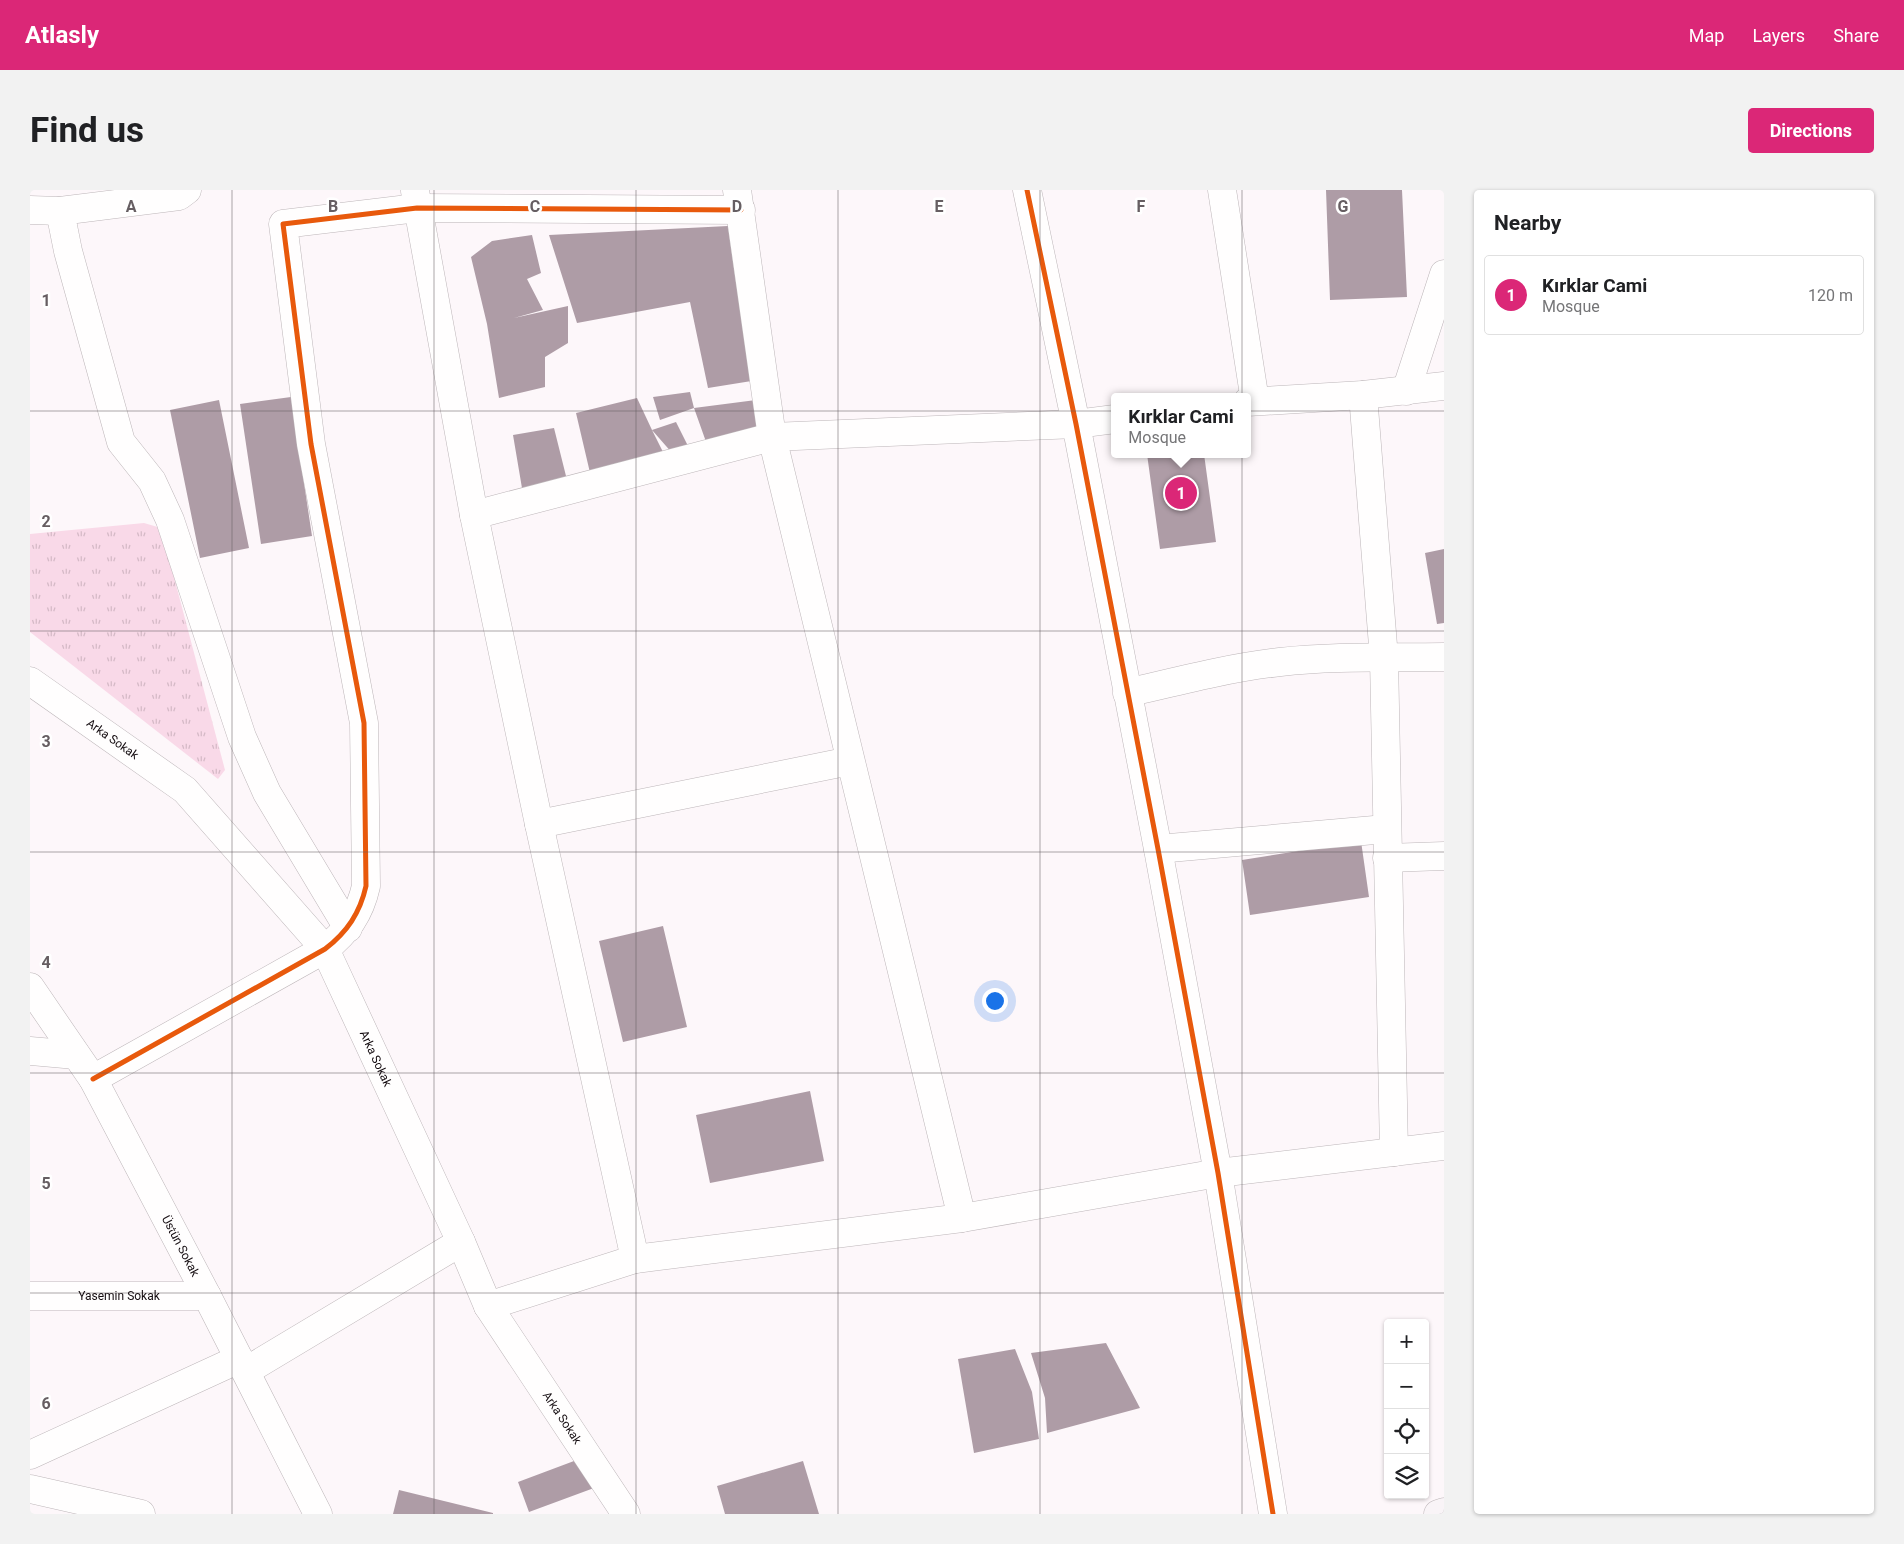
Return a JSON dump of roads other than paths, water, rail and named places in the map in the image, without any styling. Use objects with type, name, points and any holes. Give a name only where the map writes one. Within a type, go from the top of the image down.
[{"type":"main road","points":[[1438,1514],[1444,1512]]},
{"type":"street","points":[[30,210],[60,211],[179,196],[188,190]]},
{"type":"street","points":[[1026,190],[1076,424],[1158,849],[1218,1173],[1273,1514]]},
{"type":"street","points":[[1222,190],[1250,393]]},
{"type":"street","points":[[416,199],[474,514],[539,824],[635,1259]]},
{"type":"street","points":[[93,1079],[325,949],[348,928],[363,901],[366,886],[364,723],[311,444],[283,224],[416,199],[739,200],[772,437],[962,1218]]},
{"type":"street","points":[[60,211],[68,251],[122,442],[152,481],[170,520],[242,737],[267,793],[348,928]]},
{"type":"street","points":[[1406,391],[1444,274]]},
{"type":"street","points":[[1251,402],[1363,395],[1444,386]]},
{"type":"street","points":[[1363,395],[1384,658],[1394,1152]]},
{"type":"street","points":[[474,514],[772,437],[1076,424],[1111,420]]},
{"type":"street","points":[[1127,693],[1225,670],[1280,662],[1337,658],[1444,657]]},
{"type":"street","name":"Arka Sokak","points":[[30,681],[185,790],[325,949],[461,1242],[488,1306],[626,1514]]},
{"type":"street","points":[[539,824],[850,761]]},
{"type":"street","points":[[1158,849],[1386,830]]},
{"type":"street","points":[[1387,858],[1444,856]]},
{"type":"street","name":"Üstün Sokak","points":[[30,986],[93,1079],[208,1296],[318,1514]]},
{"type":"street","points":[[30,1051],[76,1055]]},
{"type":"street","points":[[488,1306],[635,1259],[962,1218],[1218,1173],[1444,1146]]},
{"type":"street","points":[[30,1455],[242,1365],[461,1242]]},
{"type":"street","name":"Yasemin Sokak","points":[[30,1296],[208,1296]]},
{"type":"street","points":[[30,1489],[141,1514]]},
{"type":"place","name":"Kırklar Cami","points":[[1181,493]]}]
